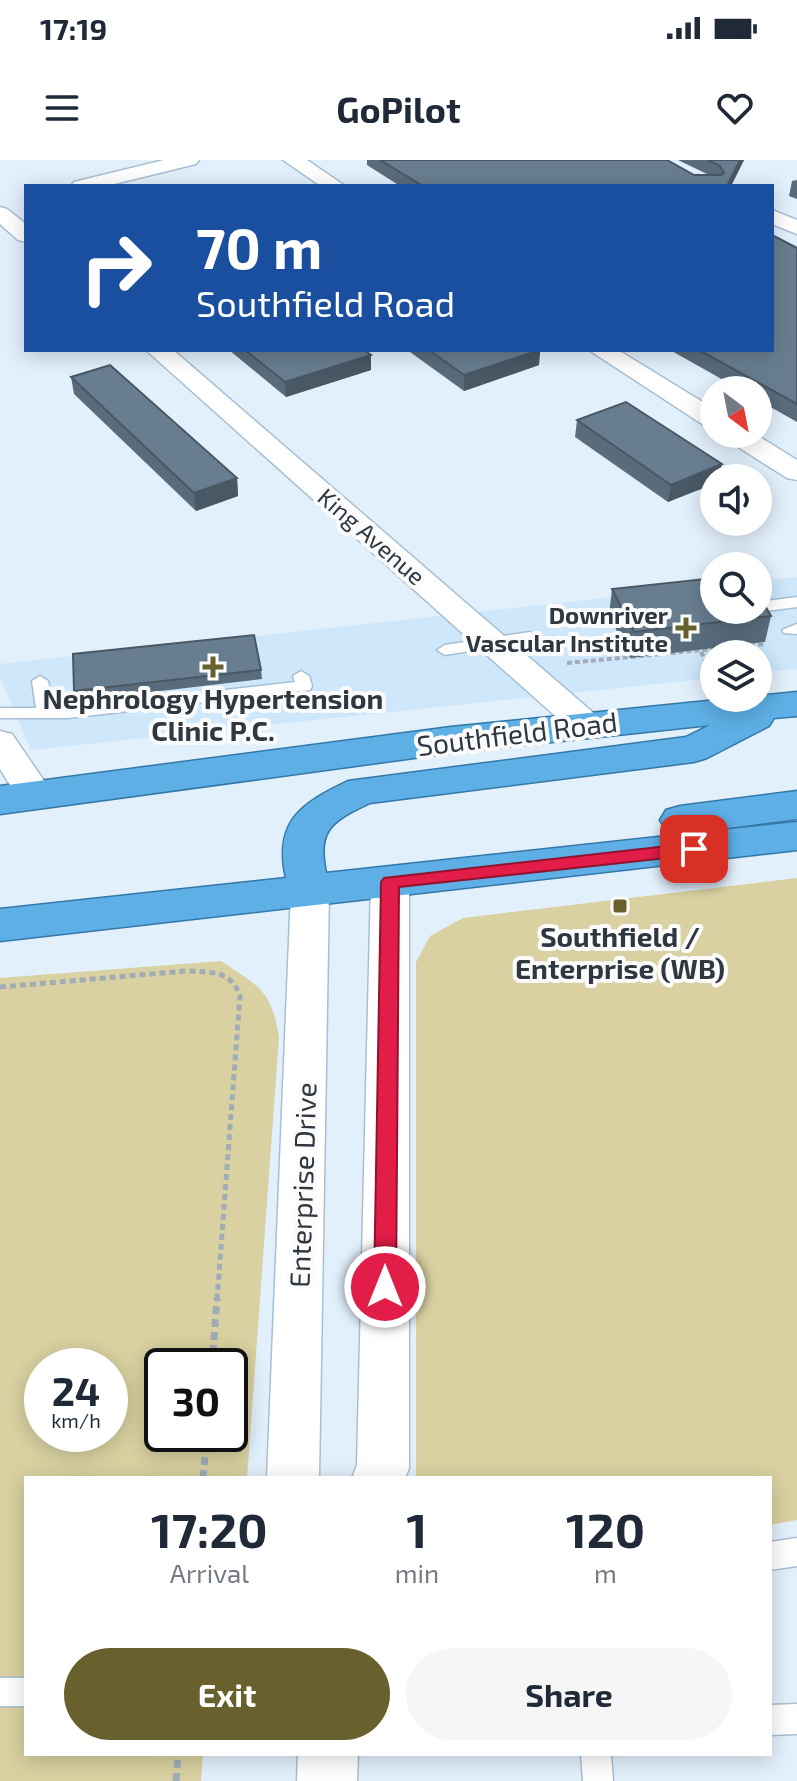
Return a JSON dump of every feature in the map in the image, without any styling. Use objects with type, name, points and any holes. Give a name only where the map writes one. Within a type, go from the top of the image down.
[{"type":"highway","name":"Southfield Road","points":[[17,797],[245,765],[585,724],[787,705]]},
{"type":"highway","points":[[310,891],[300,842],[310,821],[332,804],[362,791],[694,749],[787,705]]},
{"type":"highway","points":[[450,876],[582,831],[797,805]]},
{"type":"highway","points":[[0,925],[797,836]]},
{"type":"street","points":[[89,184],[189,160]]},
{"type":"street","points":[[293,160],[332,184]]},
{"type":"street","points":[[4,207],[24,232]]},
{"type":"street","points":[[774,217],[797,228]]},
{"type":"street","name":"King Avenue","points":[[160,352],[585,724]]},
{"type":"street","points":[[604,352],[700,411]]},
{"type":"street","points":[[758,448],[797,472]]},
{"type":"street","points":[[0,742],[17,797]]},
{"type":"street","points":[[379,1476],[383,1468],[390,882]]},
{"type":"street","name":"Enterprise Drive","points":[[292,1476],[310,891]]},
{"type":"street","points":[[327,1781],[328,1756]]},
{"type":"lane","points":[[772,605],[797,602]]},
{"type":"lane","points":[[445,650],[530,637]]},
{"type":"lane","points":[[0,713],[68,713],[304,686],[301,676]]},
{"type":"lane","points":[[40,681],[45,713]]},
{"type":"lane","points":[[772,1556],[797,1552]]},
{"type":"lane","points":[[0,1692],[24,1692]]},
{"type":"lane","points":[[772,1720],[797,1719]]},
{"type":"lane","points":[[596,1756],[598,1781]]},
{"type":"path","points":[[762,633],[766,640]]},
{"type":"path","points":[[562,664],[700,652]]},
{"type":"path","points":[[0,987],[196,971],[229,976],[236,985],[240,996],[213,1348]]},
{"type":"path","points":[[203,1476],[205,1452]]},
{"type":"path","points":[[176,1781],[178,1756]]},
{"type":"shaded area","points":[[797,577],[797,669],[772,672],[772,640],[700,640],[700,679],[31,750],[0,677],[0,664],[700,588],[700,624],[772,624],[772,580]]},
{"type":"shaded area","points":[[797,878],[797,1520],[772,1525],[772,1476],[416,1476],[416,962],[430,936],[463,918]]},
{"type":"shaded area","points":[[221,961],[261,991],[276,1021],[279,1037],[247,1476],[24,1476],[24,1756],[203,1756],[201,1781],[0,1781],[0,978]]},
{"type":"building","points":[[380,160],[667,160],[694,175],[721,175],[724,173],[720,166],[708,160],[740,160],[728,184],[420,184]]},
{"type":"building","points":[[774,236],[797,248],[797,404],[772,390],[772,376],[746,376],[703,352],[774,352]]},
{"type":"building","points":[[248,352],[367,352],[371,355],[285,382]]},
{"type":"building","points":[[432,352],[534,352],[464,375]]},
{"type":"building","points":[[110,365],[237,478],[194,493],[71,377]]},
{"type":"building","points":[[626,402],[722,464],[700,464],[700,473],[671,485],[577,420]]},
{"type":"building","points":[[700,580],[700,624],[702,624],[634,632],[612,589]]},
{"type":"building","points":[[254,635],[261,670],[74,691],[73,654]]},
{"type":"place","name":"Downriver Vascular Institute","points":[[686,628]]},
{"type":"place","name":"Nephrology Hypertension Clinic P.C.","points":[[213,667]]},
{"type":"place","name":"Southfield / Enterprise (WB)","points":[[620,906]]},
{"type":"route","points":[[385,1287],[390,882],[694,849]]}]
